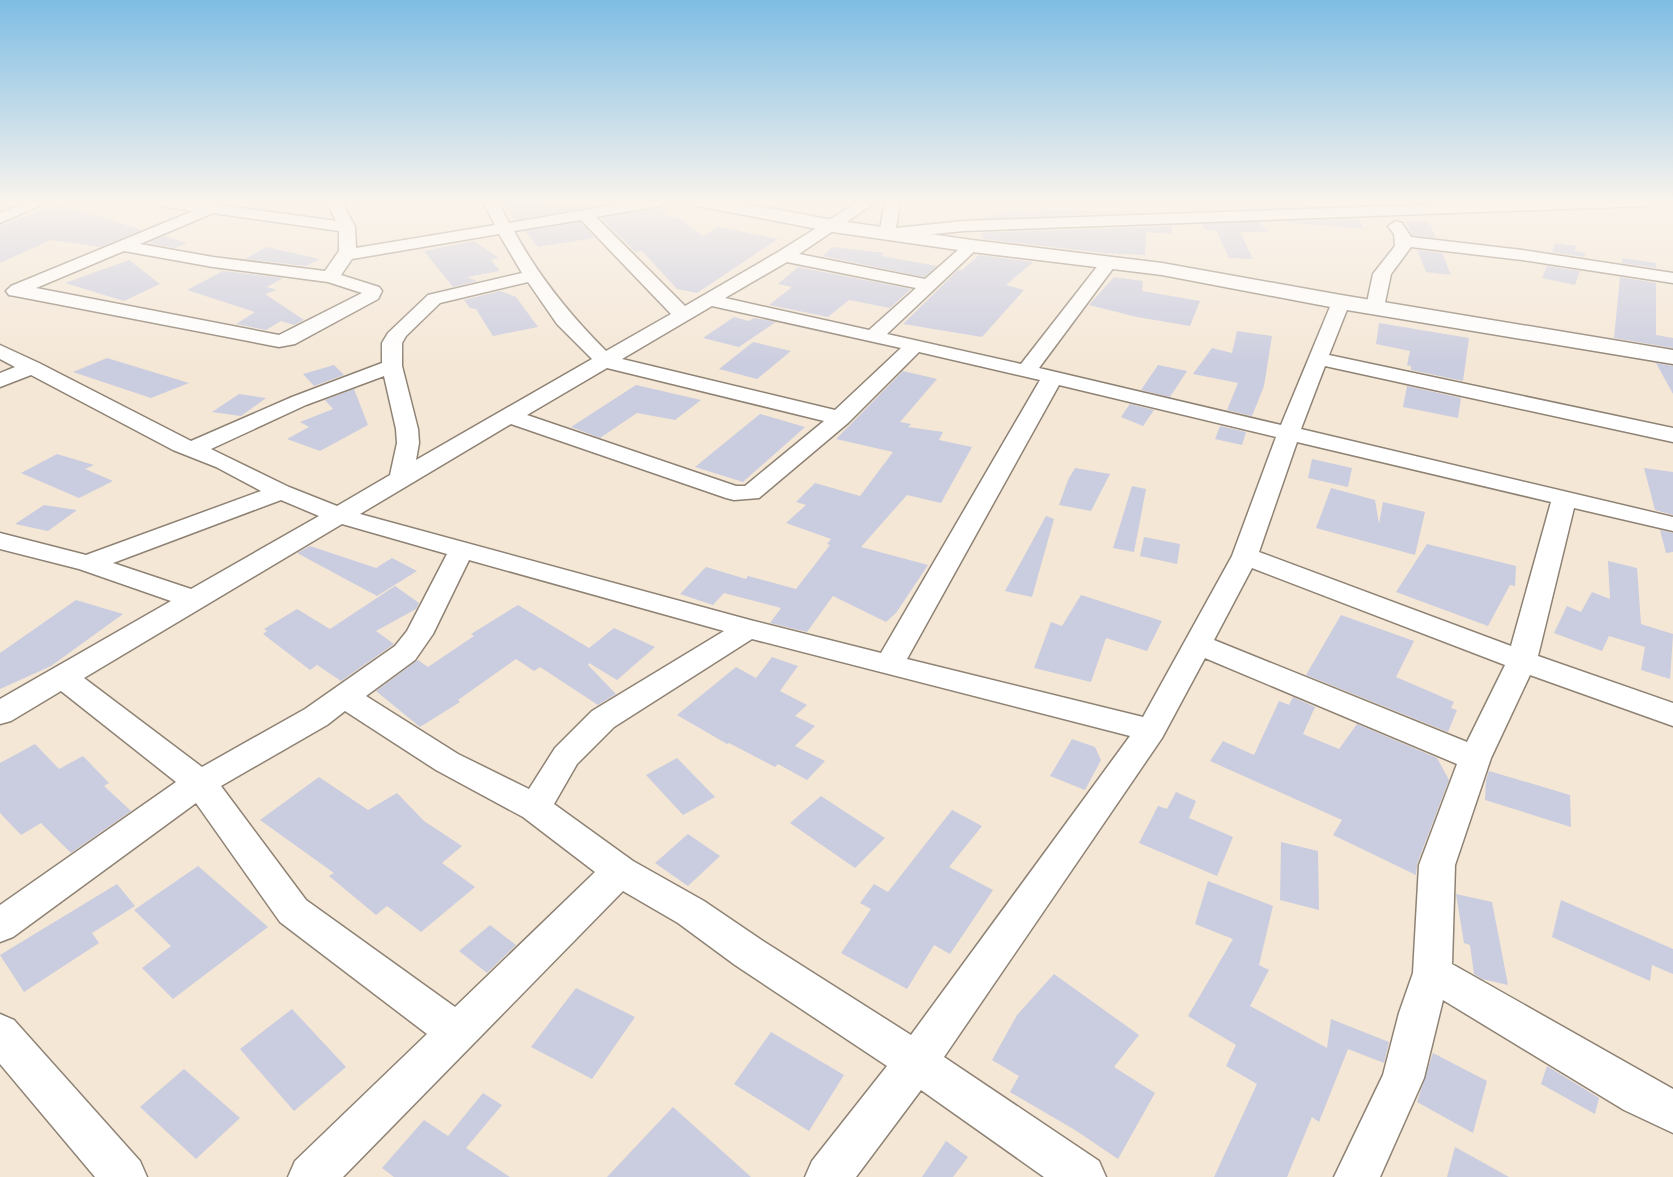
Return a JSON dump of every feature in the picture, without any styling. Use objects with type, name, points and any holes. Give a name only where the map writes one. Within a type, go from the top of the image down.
[{"type":"main road","points":[[1060,257],[1162,269],[1375,308],[1673,357]]},
{"type":"street","points":[[8,294],[95,257]]},
{"type":"street","points":[[8,294],[279,341],[288,340],[372,295],[373,291],[330,277],[184,257]]},
{"type":"street","points":[[330,277],[346,257]]},
{"type":"street","points":[[519,257],[578,336],[605,361],[840,418]]},
{"type":"street","points":[[626,257],[683,315]]},
{"type":"street","points":[[0,713],[782,257]]},
{"type":"street","points":[[789,257],[927,285]]},
{"type":"street","points":[[872,337],[959,257]]},
{"type":"street","points":[[1375,308],[1384,270],[1397,257]]},
{"type":"street","points":[[1535,257],[1673,278]]},
{"type":"street","points":[[1026,371],[1109,263]]},
{"type":"street","points":[[401,480],[408,443],[407,429],[392,366],[392,343],[398,333],[435,300],[532,276]]},
{"type":"street","points":[[710,300],[1026,371],[1673,524]]},
{"type":"street","points":[[828,1177],[916,1062],[1151,730],[1245,556],[1288,434],[1341,302]]},
{"type":"street","points":[[511,417],[734,493],[743,494],[756,491],[840,418],[914,346]]},
{"type":"street","points":[[0,351],[192,449],[224,462],[281,492],[340,516],[748,629],[1151,730]]},
{"type":"street","points":[[1319,358],[1673,435]]},
{"type":"street","points":[[192,449],[299,401],[392,366]]},
{"type":"street","points":[[0,381],[32,367]]},
{"type":"street","points":[[890,663],[1052,378]]},
{"type":"street","points":[[88,563],[281,492]]},
{"type":"street","points":[[1358,1177],[1403,1078],[1419,1013],[1432,973],[1437,865],[1475,758],[1522,661],[1564,498]]},
{"type":"street","points":[[0,541],[88,563],[196,600]]},
{"type":"street","points":[[0,926],[200,783],[316,717],[405,653],[419,634],[462,549]]},
{"type":"street","points":[[1245,556],[1522,661],[1673,715]]},
{"type":"street","points":[[535,808],[566,756],[603,719],[748,629]]},
{"type":"street","points":[[1198,644],[1475,758]]},
{"type":"street","points":[[63,676],[200,783],[293,911],[458,1033]]},
{"type":"street","points":[[342,697],[370,711],[447,762],[535,808],[620,871],[691,912],[1083,1177]]},
{"type":"street","points":[[311,1177],[620,871]]},
{"type":"street","points":[[1432,973],[1639,1095],[1673,1112]]},
{"type":"street","points":[[0,1033],[124,1177]]},
{"type":"building","points":[[0,257],[13,257],[0,263]]},
{"type":"building","points":[[249,257],[311,257],[320,259],[306,266],[245,259]]},
{"type":"building","points":[[429,257],[499,258],[491,260],[500,271],[467,277],[477,281],[453,287]]},
{"type":"building","points":[[647,257],[751,257],[697,293],[677,289]]},
{"type":"building","points":[[827,257],[886,257],[937,266],[924,277]]},
{"type":"building","points":[[977,257],[1033,262],[1006,285],[1024,290],[982,337],[903,324],[958,270],[962,270]]},
{"type":"building","points":[[1252,257],[1253,259],[1229,258]]},
{"type":"building","points":[[1420,257],[1444,257],[1451,275],[1426,272]]},
{"type":"building","points":[[1622,258],[1656,263],[1656,268],[1622,263]]},
{"type":"building","points":[[129,260],[160,284],[124,301],[65,283]]},
{"type":"building","points":[[1547,266],[1580,271],[1575,285],[1542,278]]},
{"type":"building","points":[[798,267],[911,289],[890,308],[849,300],[828,317],[769,305],[792,287],[778,284]]},
{"type":"building","points":[[223,271],[283,278],[267,287],[277,290],[265,294],[304,320],[294,325],[281,321],[266,330],[236,324],[255,312],[187,290]]},
{"type":"building","points":[[1114,277],[1143,281],[1142,291],[1200,301],[1190,326],[1137,317],[1089,305]]},
{"type":"building","points":[[1620,277],[1656,283],[1656,335],[1673,338],[1673,348],[1614,338]]},
{"type":"building","points":[[500,291],[516,297],[538,327],[493,336],[476,309],[470,308],[464,300]]},
{"type":"building","points":[[734,317],[749,321],[754,318],[776,322],[739,347],[703,338]]},
{"type":"building","points":[[1379,323],[1469,338],[1463,381],[1411,370],[1411,366],[1407,365],[1410,351],[1376,344]]},
{"type":"building","points":[[1237,331],[1272,336],[1264,386],[1252,416],[1227,410],[1238,383],[1193,374],[1212,348],[1232,353]]},
{"type":"building","points":[[753,342],[791,351],[757,379],[719,369]]},
{"type":"building","points":[[107,358],[189,383],[151,398],[73,372]]},
{"type":"building","points":[[1656,363],[1673,366],[1673,394]]},
{"type":"building","points":[[334,365],[344,375],[314,386],[303,374]]},
{"type":"building","points":[[1158,365],[1187,371],[1170,397],[1141,390]]},
{"type":"building","points":[[903,371],[937,379],[900,422],[911,424],[908,427],[943,432],[939,440],[972,447],[941,503],[907,495],[861,547],[928,565],[896,613],[886,622],[833,596],[807,632],[770,623],[781,608],[724,593],[713,605],[680,594],[706,567],[746,579],[748,576],[796,589],[830,545],[827,544],[831,539],[786,523],[806,505],[796,502],[815,483],[860,496],[893,452],[836,439]]},
{"type":"building","points":[[636,385],[701,400],[675,420],[637,413],[600,438],[571,427]]},
{"type":"building","points":[[1407,386],[1461,398],[1458,418],[1403,407]]},
{"type":"building","points":[[354,389],[368,425],[320,451],[287,439],[309,427],[300,422],[333,409],[325,400]]},
{"type":"building","points":[[239,394],[266,398],[241,416],[212,412]]},
{"type":"building","points":[[1130,404],[1154,410],[1143,426],[1121,417]]},
{"type":"building","points":[[760,414],[805,427],[743,482],[695,467]]},
{"type":"building","points":[[1220,426],[1246,432],[1242,445],[1215,439]]},
{"type":"building","points":[[57,454],[94,465],[85,469],[113,481],[79,498],[21,473]]},
{"type":"building","points":[[1312,459],[1352,468],[1348,487],[1308,478]]},
{"type":"building","points":[[1075,468],[1110,474],[1091,511],[1059,505]]},
{"type":"building","points":[[1644,468],[1673,472],[1673,515],[1655,510]]},
{"type":"building","points":[[1132,486],[1146,489],[1134,552],[1113,548]]},
{"type":"building","points":[[1331,488],[1375,500],[1379,524],[1383,502],[1425,512],[1415,555],[1316,528]]},
{"type":"building","points":[[44,505],[77,510],[48,531],[15,524]]},
{"type":"building","points":[[1046,516],[1054,519],[1032,597],[1005,591]]},
{"type":"building","points":[[1660,530],[1673,533],[1673,552],[1666,553]]},
{"type":"building","points":[[1144,537],[1180,544],[1177,564],[1140,556]]},
{"type":"building","points":[[1427,544],[1516,566],[1515,586],[1510,585],[1488,626],[1396,592]]},
{"type":"building","points":[[310,546],[376,568],[392,558],[417,571],[377,596],[297,553]]},
{"type":"building","points":[[1608,561],[1637,568],[1641,624],[1673,634],[1670,679],[1641,670],[1645,647],[1609,636],[1602,651],[1554,633],[1567,606],[1581,612],[1592,592],[1610,599]]},
{"type":"building","points":[[395,586],[419,603],[416,609],[376,631],[394,644],[341,681],[317,665],[310,670],[263,634],[267,631],[264,629],[297,609],[330,629]]},
{"type":"building","points":[[1081,595],[1162,621],[1147,651],[1106,638],[1091,682],[1034,668],[1051,622],[1062,626]]},
{"type":"building","points":[[76,600],[123,614],[51,666],[0,689],[0,653]]},
{"type":"building","points":[[518,605],[589,648],[614,628],[655,647],[617,680],[589,663],[588,665],[616,694],[598,705],[540,667],[534,671],[516,659],[458,700],[460,702],[420,727],[376,691],[418,660],[428,667],[474,636],[471,634]]},
{"type":"building","points":[[1341,615],[1414,641],[1396,677],[1454,702],[1451,708],[1457,710],[1448,732],[1306,675]]},
{"type":"building","points":[[772,657],[798,666],[780,691],[807,705],[795,716],[815,726],[795,746],[825,761],[807,780],[778,764],[775,767],[727,744],[677,715],[736,667],[756,678]]},
{"type":"building","points":[[1293,697],[1315,707],[1303,734],[1339,749],[1357,724],[1437,758],[1449,780],[1417,864],[1416,875],[1333,835],[1342,820],[1210,761],[1223,741],[1254,755],[1279,701],[1289,705]]},
{"type":"building","points":[[1072,739],[1095,747],[1101,760],[1085,790],[1050,776]]},
{"type":"building","points":[[35,744],[59,769],[83,756],[109,783],[104,786],[131,811],[71,853],[41,823],[21,835],[0,813],[0,763]]},
{"type":"building","points":[[677,758],[715,797],[683,815],[646,775]]},
{"type":"building","points":[[1489,771],[1570,795],[1571,827],[1485,800]]},
{"type":"building","points":[[319,777],[368,810],[397,793],[424,821],[462,846],[442,863],[475,887],[421,932],[387,906],[376,915],[329,876],[334,873],[260,820]]},
{"type":"building","points":[[1176,792],[1196,801],[1189,818],[1233,837],[1217,876],[1139,843],[1158,806],[1167,809]]},
{"type":"building","points":[[821,796],[885,838],[855,868],[790,823]]},
{"type":"building","points":[[952,810],[982,826],[949,867],[993,890],[950,954],[934,945],[907,989],[841,953],[871,909],[860,903],[874,884],[888,892]]},
{"type":"building","points":[[688,834],[720,856],[688,886],[655,863]]},
{"type":"building","points":[[1281,842],[1318,851],[1319,910],[1280,900]]},
{"type":"building","points":[[198,866],[268,927],[173,999],[142,968],[171,946],[134,910]]},
{"type":"building","points":[[1208,881],[1273,906],[1259,965],[1269,970],[1250,1006],[1327,1048],[1331,1019],[1389,1042],[1384,1063],[1348,1049],[1319,1122],[1312,1117],[1287,1177],[1214,1177],[1257,1084],[1226,1066],[1236,1045],[1188,1016],[1233,939],[1195,924]]},
{"type":"building","points":[[117,884],[135,906],[92,933],[99,943],[24,992],[0,955]]},
{"type":"building","points":[[1456,894],[1492,902],[1508,985],[1482,979],[1474,974],[1470,945],[1464,943]]},
{"type":"building","points":[[1561,900],[1673,949],[1673,974],[1652,965],[1650,981],[1552,937]]},
{"type":"building","points":[[490,925],[516,945],[487,973],[459,951]]},
{"type":"building","points":[[1054,974],[1139,1035],[1114,1067],[1155,1093],[1118,1159],[1075,1130],[1010,1092],[1019,1076],[992,1060],[1017,1015]]},
{"type":"building","points":[[576,988],[635,1017],[592,1079],[531,1047]]},
{"type":"building","points":[[292,1009],[346,1067],[294,1111],[240,1049]]},
{"type":"building","points":[[771,1032],[844,1075],[809,1131],[734,1084]]},
{"type":"building","points":[[1433,1053],[1487,1081],[1473,1133],[1417,1102]]},
{"type":"building","points":[[1547,1066],[1599,1098],[1595,1114],[1541,1084]]},
{"type":"building","points":[[184,1069],[240,1118],[196,1159],[140,1107]]},
{"type":"building","points":[[483,1093],[502,1105],[466,1148],[510,1177],[394,1177],[382,1168],[424,1120],[448,1136]]},
{"type":"building","points":[[673,1107],[751,1177],[607,1177]]},
{"type":"building","points":[[946,1141],[968,1157],[953,1177],[922,1177]]},
{"type":"building","points":[[1455,1147],[1509,1177],[1447,1177]]}]
